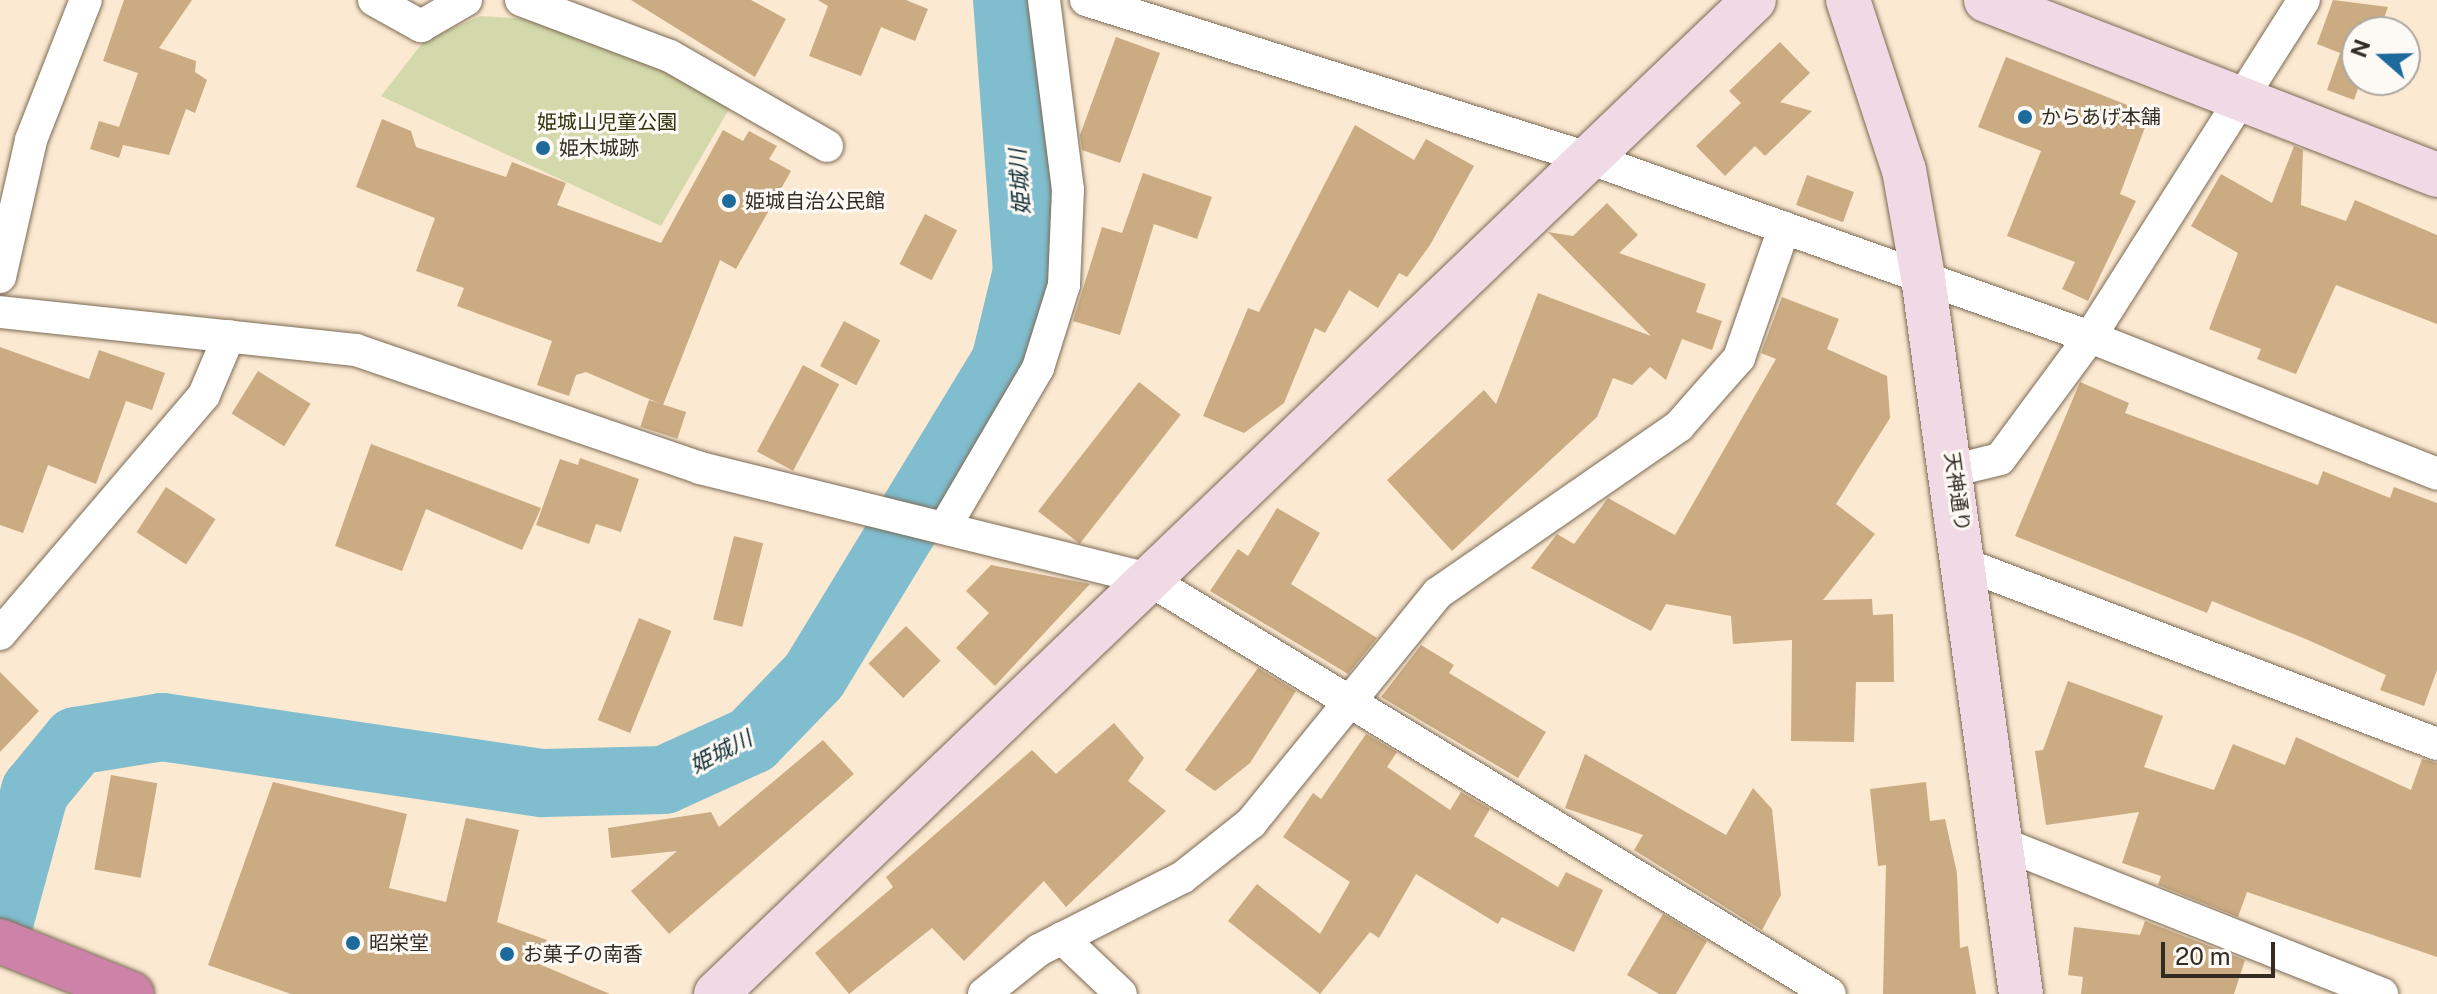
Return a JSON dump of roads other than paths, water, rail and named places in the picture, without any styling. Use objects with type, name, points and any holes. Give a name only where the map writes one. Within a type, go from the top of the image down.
[{"type":"highway","points":[[0,941],[132,994]]},
{"type":"street","points":[[0,277],[31,140],[86,0]]},
{"type":"street","points":[[374,0],[421,26],[466,0]]},
{"type":"street","points":[[521,0],[670,56],[827,146]]},
{"type":"street","points":[[942,524],[1038,368],[1064,285],[1068,190],[1044,0]]},
{"type":"street","points":[[1086,0],[1594,160],[2090,337],[2437,474]]},
{"type":"street","points":[[716,994],[1148,579],[1594,160],[1754,0]]},
{"type":"street","name":"天神通り","points":[[1848,0],[1904,170],[1923,277],[1955,470],[2021,994]]},
{"type":"street","points":[[1986,0],[2437,175]]},
{"type":"street","points":[[1955,470],[2000,459],[2090,337],[2304,0]]},
{"type":"street","points":[[984,994],[1062,938],[1183,877],[1251,823],[1438,593],[1679,426],[1739,358],[1784,228]]},
{"type":"street","points":[[0,312],[356,350],[700,468],[942,524],[1148,579],[1345,704],[1830,994]]},
{"type":"street","points":[[0,634],[204,395],[229,336]]},
{"type":"street","points":[[1967,565],[2437,744]]},
{"type":"street","points":[[2001,843],[2382,994]]},
{"type":"street","points":[[1062,938],[1121,994]]},
{"type":"waterway","name":"姫城川","points":[[0,920],[35,791],[76,741],[162,727],[543,783],[664,780],[752,740],[814,676],[1005,362],[1027,271],[1007,0]]},
{"type":"place","name":"からあげ本舗","points":[[2025,117]]},
{"type":"place","name":"姫木城跡","points":[[543,148]]},
{"type":"place","name":"姫城自治公民館","points":[[729,201]]},
{"type":"place","name":"昭栄堂","points":[[353,943]]},
{"type":"place","name":"お菓子の南香","points":[[507,954]]},
{"type":"park label","name":"姫城山児童公園","points":[[607,122]]}]
